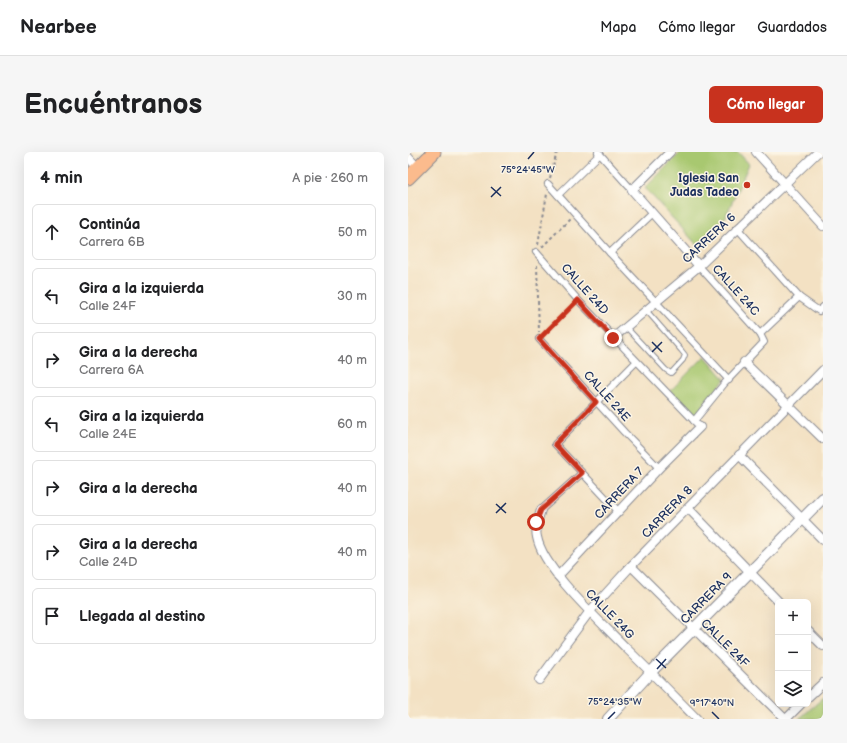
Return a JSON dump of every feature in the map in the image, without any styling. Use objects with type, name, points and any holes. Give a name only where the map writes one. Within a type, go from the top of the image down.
[{"type":"main road","points":[[408,178],[425,158]]},
{"type":"street","points":[[558,194],[599,153],[632,190],[669,152]]},
{"type":"street","points":[[756,152],[823,226]]},
{"type":"street","name":"CARRERA 6","points":[[613,338],[699,266],[818,152]]},
{"type":"street","points":[[408,157],[425,158]]},
{"type":"street","points":[[548,184],[610,253],[729,380]]},
{"type":"street","name":"CALLE 24C","points":[[632,190],[760,334]]},
{"type":"street","points":[[610,253],[652,213]]},
{"type":"street","points":[[737,228],[799,297],[821,309]]},
{"type":"street","name":"CALLE 24D","points":[[536,252],[613,338],[697,424]]},
{"type":"street","points":[[697,424],[729,380],[764,342],[760,334],[799,297]]},
{"type":"street","name":"CALLE 24E","points":[[539,339],[659,468]]},
{"type":"street","points":[[618,512],[555,444],[636,362]]},
{"type":"street","points":[[744,362],[823,440]]},
{"type":"street","name":"CARRERA 8","points":[[539,680],[590,611],[739,455],[823,370]]},
{"type":"street","name":"CARRERA 7","points":[[558,576],[659,468],[697,424]]},
{"type":"street","points":[[739,455],[823,540]]},
{"type":"street","points":[[541,510],[582,473]]},
{"type":"street","name":"CARRERA 9","points":[[608,719],[651,672],[823,498]]},
{"type":"street","points":[[688,508],[776,599]]},
{"type":"street","name":"CALLE 24G","points":[[541,510],[536,522],[537,538],[544,555],[558,576],[590,611],[697,719]]},
{"type":"street","name":"CALLE 24F","points":[[632,566],[785,719]]},
{"type":"street","points":[[811,634],[823,646]]},
{"type":"street","points":[[811,694],[823,683]]},
{"type":"street","points":[[785,719],[798,707]]},
{"type":"lane","points":[[626,327],[666,370],[671,372],[682,360],[684,355],[682,350],[646,310]]},
{"type":"path","points":[[548,184],[557,152]]},
{"type":"path","points":[[536,252],[575,214]]},
{"type":"path","points":[[539,339],[578,300]]},
{"type":"green space","points":[[681,152],[738,152],[749,164],[725,218],[698,246],[645,188]]},
{"type":"green space","points":[[705,356],[725,379],[694,417],[670,391]]},
{"type":"green space","points":[[823,698],[823,719],[799,719]]},
{"type":"place","name":"Iglesia San Judas Tadeo","points":[[747,185]]},
{"type":"route","points":[[536,522],[541,510],[582,473],[555,444],[596,402],[539,339],[578,300],[613,338]]}]
